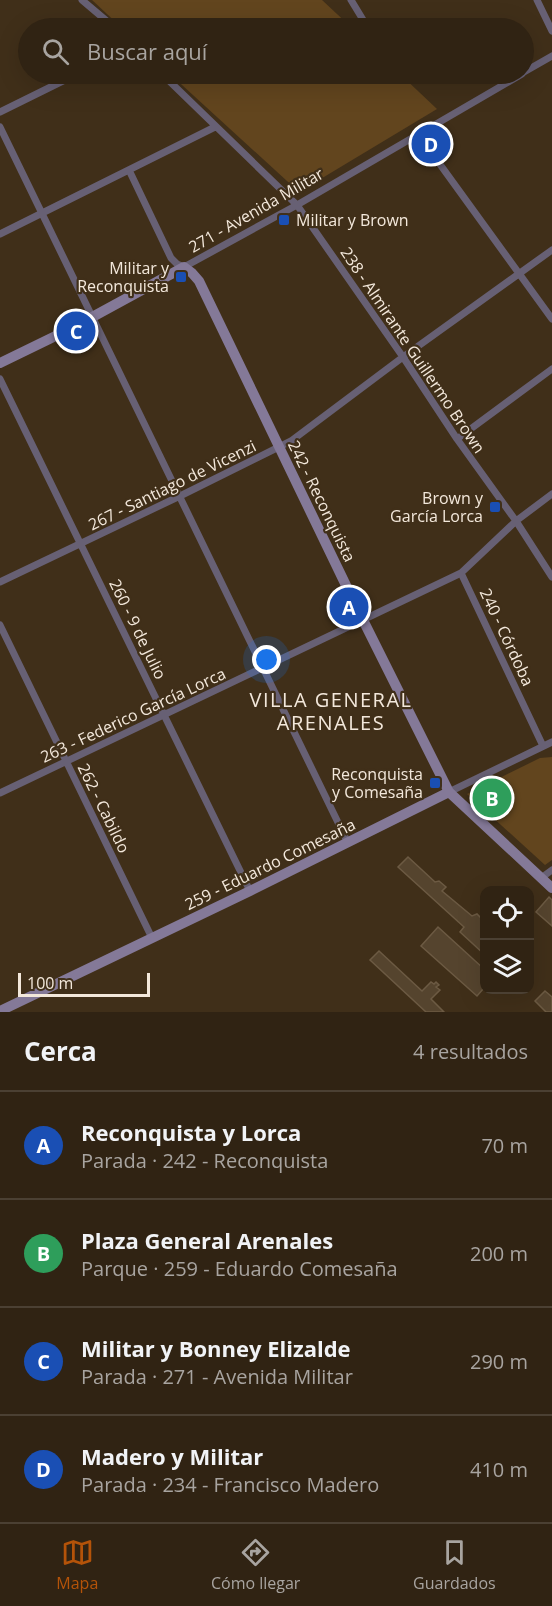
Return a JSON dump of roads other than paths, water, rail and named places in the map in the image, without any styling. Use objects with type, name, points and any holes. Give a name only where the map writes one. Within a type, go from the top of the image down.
[{"type":"street","points":[[82,0],[103,18]]},
{"type":"street","points":[[351,0],[362,18]]},
{"type":"street","points":[[537,0],[552,31]]},
{"type":"street","name":"271 - Avenida Militar","points":[[534,67],[552,56]]},
{"type":"street","points":[[0,112],[57,84]]},
{"type":"street","name":"238 - Almirante Guillermo Brown","points":[[172,84],[297,205],[516,521],[552,577]]},
{"type":"street","name":"271 - Avenida Militar","points":[[0,363],[93,317],[297,205],[504,84]]},
{"type":"street","points":[[0,127],[348,843]]},
{"type":"street","points":[[0,234],[215,127]]},
{"type":"street","points":[[418,134],[552,319]]},
{"type":"street","name":"242 - Reconquista","points":[[129,170],[171,258],[199,281],[449,792],[552,888]]},
{"type":"street","name":"267 - Santiago de Vicenzi","points":[[0,582],[291,441],[552,250]]},
{"type":"street","points":[[457,439],[552,369]]},
{"type":"street","name":"260 - 9 de Julio","points":[[0,379],[250,891]]},
{"type":"street","name":"263 - Federico García Lorca","points":[[0,793],[461,573],[516,521],[552,494]]},
{"type":"street","name":"240 - Córdoba","points":[[461,573],[543,746]]},
{"type":"street","name":"262 - Cabildo","points":[[0,625],[152,938]]},
{"type":"street","name":"259 - Eduardo Comesaña","points":[[0,1011],[552,742]]},
{"type":"street","points":[[541,878],[552,870]]},
{"type":"place","name":"Madero y Militar","points":[[431,144]]},
{"type":"place","name":"Militar y Brown","points":[[284,220]]},
{"type":"place","name":"Militar y Reconquista","points":[[181,277]]},
{"type":"place","name":"Militar y Bonney Elizalde","points":[[76,331]]},
{"type":"place","name":"Brown y García Lorca","points":[[495,507]]},
{"type":"place","name":"Reconquista y Lorca","points":[[349,607]]},
{"type":"place","name":"Reconquista y Comesaña","points":[[435,783]]},
{"type":"place","name":"Plaza General Arenales","points":[[492,798]]},
{"type":"district","name":"VILLA GENERAL ARENALES","points":[[331,712]]}]
